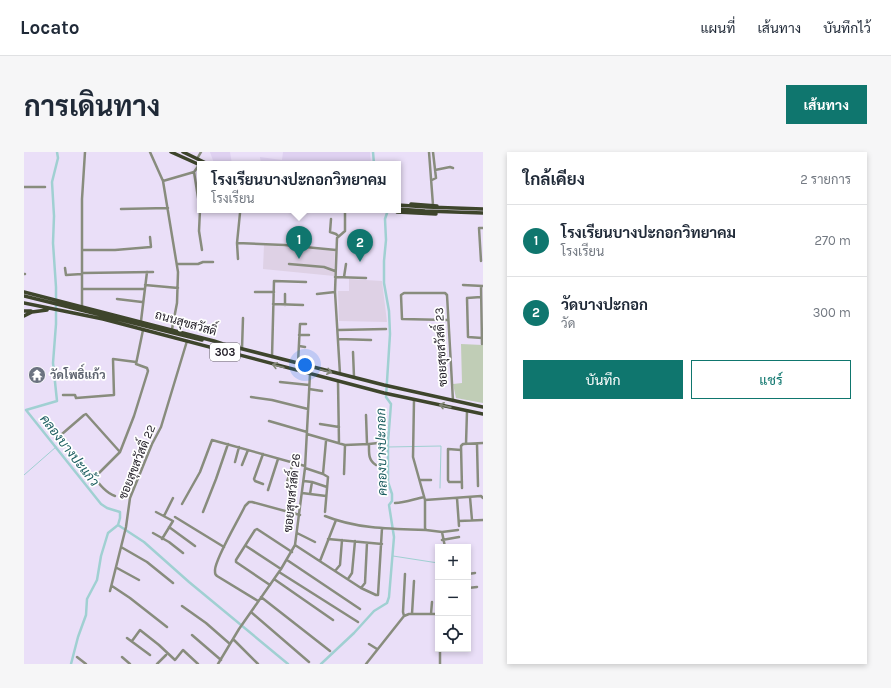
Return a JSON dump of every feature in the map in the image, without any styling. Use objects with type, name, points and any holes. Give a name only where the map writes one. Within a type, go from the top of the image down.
[{"type":"main road","points":[[171,152],[197,164]]},
{"type":"main road","points":[[185,152],[202,161]]},
{"type":"main road","points":[[401,204],[433,205],[441,208]]},
{"type":"main road","points":[[401,205],[451,212],[483,213]]},
{"type":"main road","points":[[401,210],[441,208],[483,209]]},
{"type":"main road","points":[[401,212],[432,214],[451,212]]},
{"type":"main road","name":"ถนนสุขสวัสดิ์","points":[[24,294],[44,297],[141,321],[211,340],[220,344],[354,378],[483,407]]},
{"type":"main road","name":"303","points":[[24,294],[136,324],[220,344]]},
{"type":"main road","name":"ถนนสุขสวัสดิ์","points":[[24,303],[93,317],[338,382],[483,414]]},
{"type":"main road","points":[[24,311],[32,312],[55,310]]},
{"type":"main road","points":[[24,316],[32,312]]},
{"type":"street","points":[[82,306],[83,168],[85,152]]},
{"type":"street","points":[[150,152],[163,181],[177,264],[178,288],[172,329]]},
{"type":"street","points":[[198,159],[201,152]]},
{"type":"street","points":[[429,152],[433,205]]},
{"type":"street","points":[[432,180],[436,178],[433,152]]},
{"type":"street","points":[[435,170],[450,167],[453,168]]},
{"type":"street","points":[[163,181],[194,172],[197,168]]},
{"type":"street","points":[[194,172],[197,191]]},
{"type":"street","points":[[24,187],[45,187]]},
{"type":"street","points":[[120,209],[168,208]]},
{"type":"street","points":[[200,213],[199,231],[202,250]]},
{"type":"street","points":[[238,259],[237,243],[240,213]]},
{"type":"street","points":[[340,374],[335,271],[338,236],[345,231],[345,213]]},
{"type":"street","points":[[331,219],[330,232],[338,236]]},
{"type":"street","points":[[481,261],[479,228],[483,228]]},
{"type":"street","points":[[82,250],[115,250],[151,247],[150,237]]},
{"type":"street","points":[[237,243],[284,245],[336,250]]},
{"type":"street","points":[[177,264],[213,262]]},
{"type":"street","points":[[289,264],[324,267],[335,271]]},
{"type":"street","points":[[344,277],[346,264]]},
{"type":"street","points":[[65,268],[66,275],[153,272]]},
{"type":"street","points":[[141,321],[142,302],[147,272]]},
{"type":"street","points":[[335,277],[366,278]]},
{"type":"street","points":[[272,357],[274,281],[306,282]]},
{"type":"street","points":[[145,285],[178,288]]},
{"type":"street","points":[[462,285],[482,286],[482,344]]},
{"type":"street","points":[[82,289],[145,289]]},
{"type":"street","points":[[255,292],[274,292]]},
{"type":"street","points":[[317,294],[336,292]]},
{"type":"street","name":"ซอยสุขสวัสดิ์ 23","points":[[448,320],[403,320],[402,293],[445,293],[447,295],[453,401]]},
{"type":"street","points":[[285,294],[285,305]]},
{"type":"street","points":[[481,297],[467,298],[468,336],[482,338]]},
{"type":"street","points":[[118,299],[142,302]]},
{"type":"street","points":[[273,304],[303,305]]},
{"type":"street","points":[[242,349],[244,318]]},
{"type":"street","points":[[298,364],[300,324],[306,324]]},
{"type":"street","points":[[136,362],[143,330]]},
{"type":"street","points":[[338,330],[386,330]]},
{"type":"street","points":[[299,335],[309,335]]},
{"type":"street","points":[[338,339],[371,340]]},
{"type":"street","name":"ซอยสุขสวัสดิ์ 22","points":[[110,591],[121,547],[130,498],[152,444],[161,427],[187,341]]},
{"type":"street","points":[[298,346],[306,347]]},
{"type":"street","points":[[353,352],[354,378]]},
{"type":"street","points":[[62,395],[75,395],[76,398],[114,394],[114,359],[136,362],[136,365],[147,368],[148,371],[134,416],[120,452],[95,477],[106,491],[115,496]]},
{"type":"street","name":"ซอยสุขสวัสดิ์ 26","points":[[218,664],[233,639],[287,560],[295,545],[304,482],[310,374]]},
{"type":"street","points":[[280,382],[309,387],[322,392]]},
{"type":"street","points":[[338,382],[339,443]]},
{"type":"street","points":[[251,397],[272,400],[308,409]]},
{"type":"street","points":[[414,399],[413,447],[415,466],[425,499],[424,525],[426,530]]},
{"type":"street","points":[[466,444],[467,411]]},
{"type":"street","points":[[62,434],[84,414],[86,414],[120,452]]},
{"type":"street","points":[[366,415],[370,459],[376,465]]},
{"type":"street","points":[[269,421],[345,445],[378,443]]},
{"type":"street","points":[[320,424],[339,427]]},
{"type":"street","points":[[182,504],[200,472],[212,440],[293,463],[328,477],[325,514],[336,520],[357,526],[390,529],[442,532],[458,530]]},
{"type":"street","points":[[323,474],[326,440]]},
{"type":"street","points":[[462,488],[461,450],[463,444],[483,443]]},
{"type":"street","points":[[203,512],[228,444]]},
{"type":"street","points":[[477,444],[478,486]]},
{"type":"street","points":[[344,474],[345,445]]},
{"type":"street","points":[[235,462],[239,447]]},
{"type":"street","points":[[242,465],[248,450]]},
{"type":"street","points":[[461,450],[448,450],[448,481],[462,482]]},
{"type":"street","points":[[263,454],[254,479],[263,484]]},
{"type":"street","points":[[268,490],[278,459]]},
{"type":"street","points":[[286,485],[293,463]]},
{"type":"street","points":[[420,480],[431,480]]},
{"type":"street","points":[[304,482],[312,482],[327,487]]},
{"type":"street","points":[[310,494],[312,482]]},
{"type":"street","points":[[302,493],[326,496]]},
{"type":"street","points":[[395,503],[402,503],[412,499],[481,496],[483,498]]},
{"type":"street","points":[[470,497],[472,521]]},
{"type":"street","points":[[164,516],[173,498]]},
{"type":"street","points":[[457,498],[459,526]]},
{"type":"street","points":[[258,602],[215,574],[216,566],[224,547],[245,506],[249,502],[300,515]]},
{"type":"street","points":[[156,512],[173,521],[162,539]]},
{"type":"street","points":[[175,517],[224,547]]},
{"type":"street","points":[[320,561],[336,520]]},
{"type":"street","points":[[459,521],[483,520]]},
{"type":"street","points":[[169,527],[195,546]]},
{"type":"street","points":[[295,545],[374,596],[378,595],[382,528]]},
{"type":"street","points":[[270,585],[236,562],[256,529],[292,552]]},
{"type":"street","points":[[442,532],[444,544]]},
{"type":"street","points":[[153,533],[169,542],[183,553]]},
{"type":"street","points":[[297,533],[316,542]]},
{"type":"street","points":[[442,540],[459,537]]},
{"type":"street","points":[[328,539],[382,544]]},
{"type":"street","points":[[335,571],[340,565],[342,540]]},
{"type":"street","points":[[348,579],[352,573],[355,541]]},
{"type":"street","points":[[361,588],[365,583],[367,543]]},
{"type":"street","points":[[246,546],[281,568]]},
{"type":"street","points":[[121,547],[147,562],[173,583]]},
{"type":"street","points":[[287,560],[360,609]]},
{"type":"street","points":[[116,568],[139,580]]},
{"type":"street","points":[[279,572],[358,622]]},
{"type":"street","points":[[471,574],[475,573]]},
{"type":"street","points":[[404,616],[406,574]]},
{"type":"street","points":[[274,579],[333,620]]},
{"type":"street","points":[[412,614],[414,581]]},
{"type":"street","points":[[112,586],[167,627]]},
{"type":"street","points":[[471,588],[477,587]]},
{"type":"street","points":[[261,597],[330,652]]},
{"type":"street","points":[[431,614],[432,602]]},
{"type":"street","points":[[182,606],[206,623],[230,644]]},
{"type":"street","points":[[251,612],[309,662]]},
{"type":"street","points":[[366,664],[404,616],[412,614],[435,614]]},
{"type":"street","points":[[132,641],[140,630],[159,644],[175,660],[183,650],[198,664]]},
{"type":"street","points":[[192,635],[220,660]]},
{"type":"street","points":[[127,638],[150,655]]},
{"type":"street","points":[[233,639],[258,664]]},
{"type":"street","points":[[369,644],[378,650]]},
{"type":"street","points":[[440,652],[440,664]]},
{"type":"street","points":[[157,664],[166,655]]},
{"type":"street","points":[[77,657],[86,664]]},
{"type":"street","points":[[122,657],[130,664]]},
{"type":"shaded area","points":[[210,152],[230,152],[232,161],[213,161]]},
{"type":"shaded area","points":[[283,152],[370,152],[371,161],[261,161],[260,157],[282,160]]},
{"type":"shaded area","points":[[264,245],[335,251],[334,276],[263,269]]},
{"type":"shaded area","points":[[349,279],[382,281],[387,322],[339,321],[338,291],[349,291]]},
{"type":"green space","points":[[461,344],[483,345],[483,403],[456,398],[453,384],[462,383]]},
{"type":"waterway","name":"คลองบางปะแก้ว","points":[[57,152],[58,158],[52,182],[54,216],[53,243],[56,287],[56,324],[53,363],[57,401],[26,410],[101,504],[107,508],[120,512],[118,525],[108,533],[101,556],[97,580],[87,599],[86,615],[78,637],[71,664]]},
{"type":"waterway","name":"คลองบางปะกอก","points":[[373,152],[374,161]]},
{"type":"waterway","name":"คลองบางปะกอก","points":[[321,664],[354,633],[374,611],[387,603],[389,597],[394,537],[389,505],[392,501],[392,494],[388,482],[388,442],[391,404],[386,397],[390,334],[389,311],[384,283],[386,240],[385,219],[387,213]]},
{"type":"waterway","points":[[388,447],[441,446],[440,488]]},
{"type":"waterway","points":[[24,475],[56,447]]},
{"type":"waterway","points":[[118,525],[144,542],[189,582],[288,664]]},
{"type":"waterway","points":[[393,556],[435,563]]},
{"type":"place","name":"โรงเรียนบางปะกอกวิทยาคม","points":[[299,259]]},
{"type":"place","name":"วัดบางปะกอก","points":[[360,262]]},
{"type":"place","name":"วัดโพธิ์แก้ว","points":[[37,375]]}]
